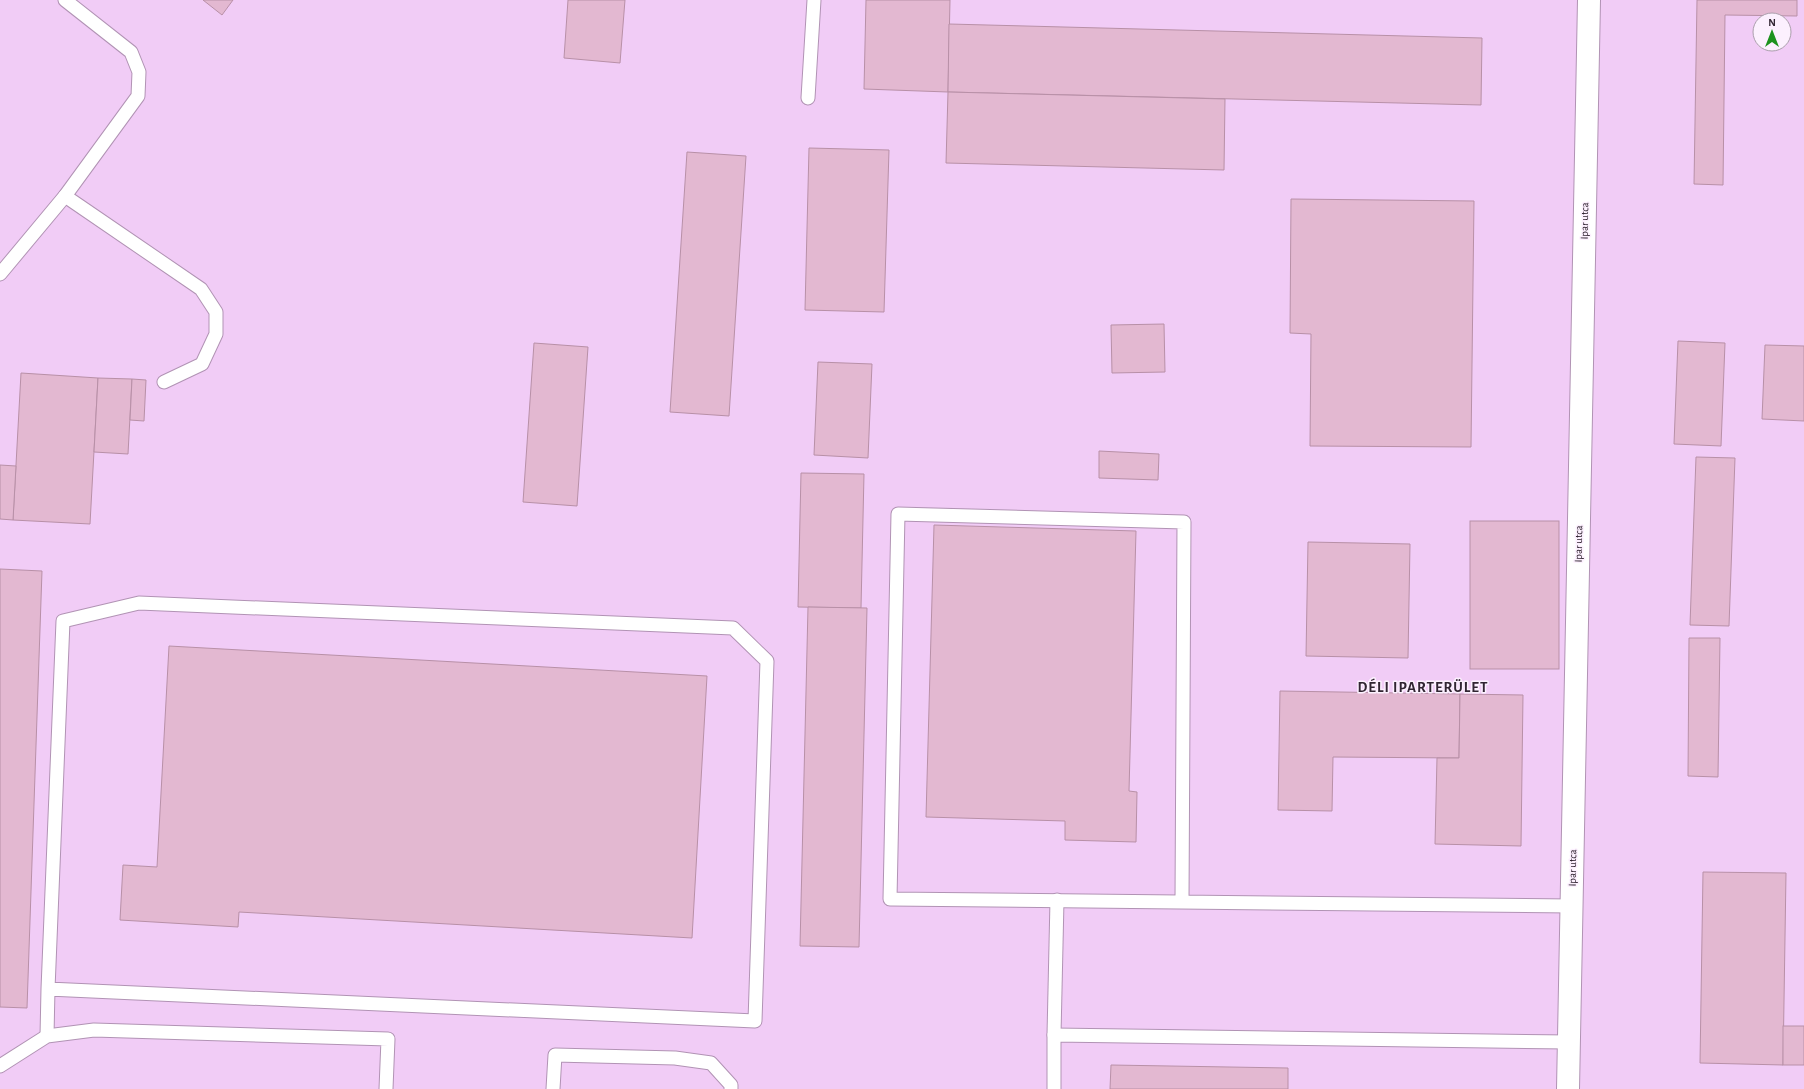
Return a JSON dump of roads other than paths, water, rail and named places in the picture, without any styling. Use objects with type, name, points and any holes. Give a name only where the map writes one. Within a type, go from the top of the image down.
[{"type":"street","name":"Ipar utca","points":[[1568,1089],[1589,0]]},
{"type":"lane","points":[[0,274],[65,196],[138,96],[139,72],[131,52],[64,0]]},
{"type":"lane","points":[[808,98],[814,0]]},
{"type":"lane","points":[[65,196],[201,289],[216,312],[216,334],[202,364],[164,382]]},
{"type":"lane","points":[[1182,901],[1184,522],[898,514],[890,899],[1572,906]]},
{"type":"lane","points":[[47,1036],[48,989],[63,621],[139,603],[733,628],[767,661],[755,1021],[48,989]]},
{"type":"lane","points":[[1054,1089],[1057,900]]},
{"type":"lane","points":[[0,1066],[47,1036],[94,1030],[388,1039],[386,1089]]},
{"type":"lane","points":[[1054,1035],[1569,1042]]},
{"type":"lane","points":[[553,1089],[555,1055],[675,1058],[711,1063],[731,1085],[731,1089]]},
{"type":"district","name":"DÉLI IPARTERÜLET","points":[[1423,687]]}]
